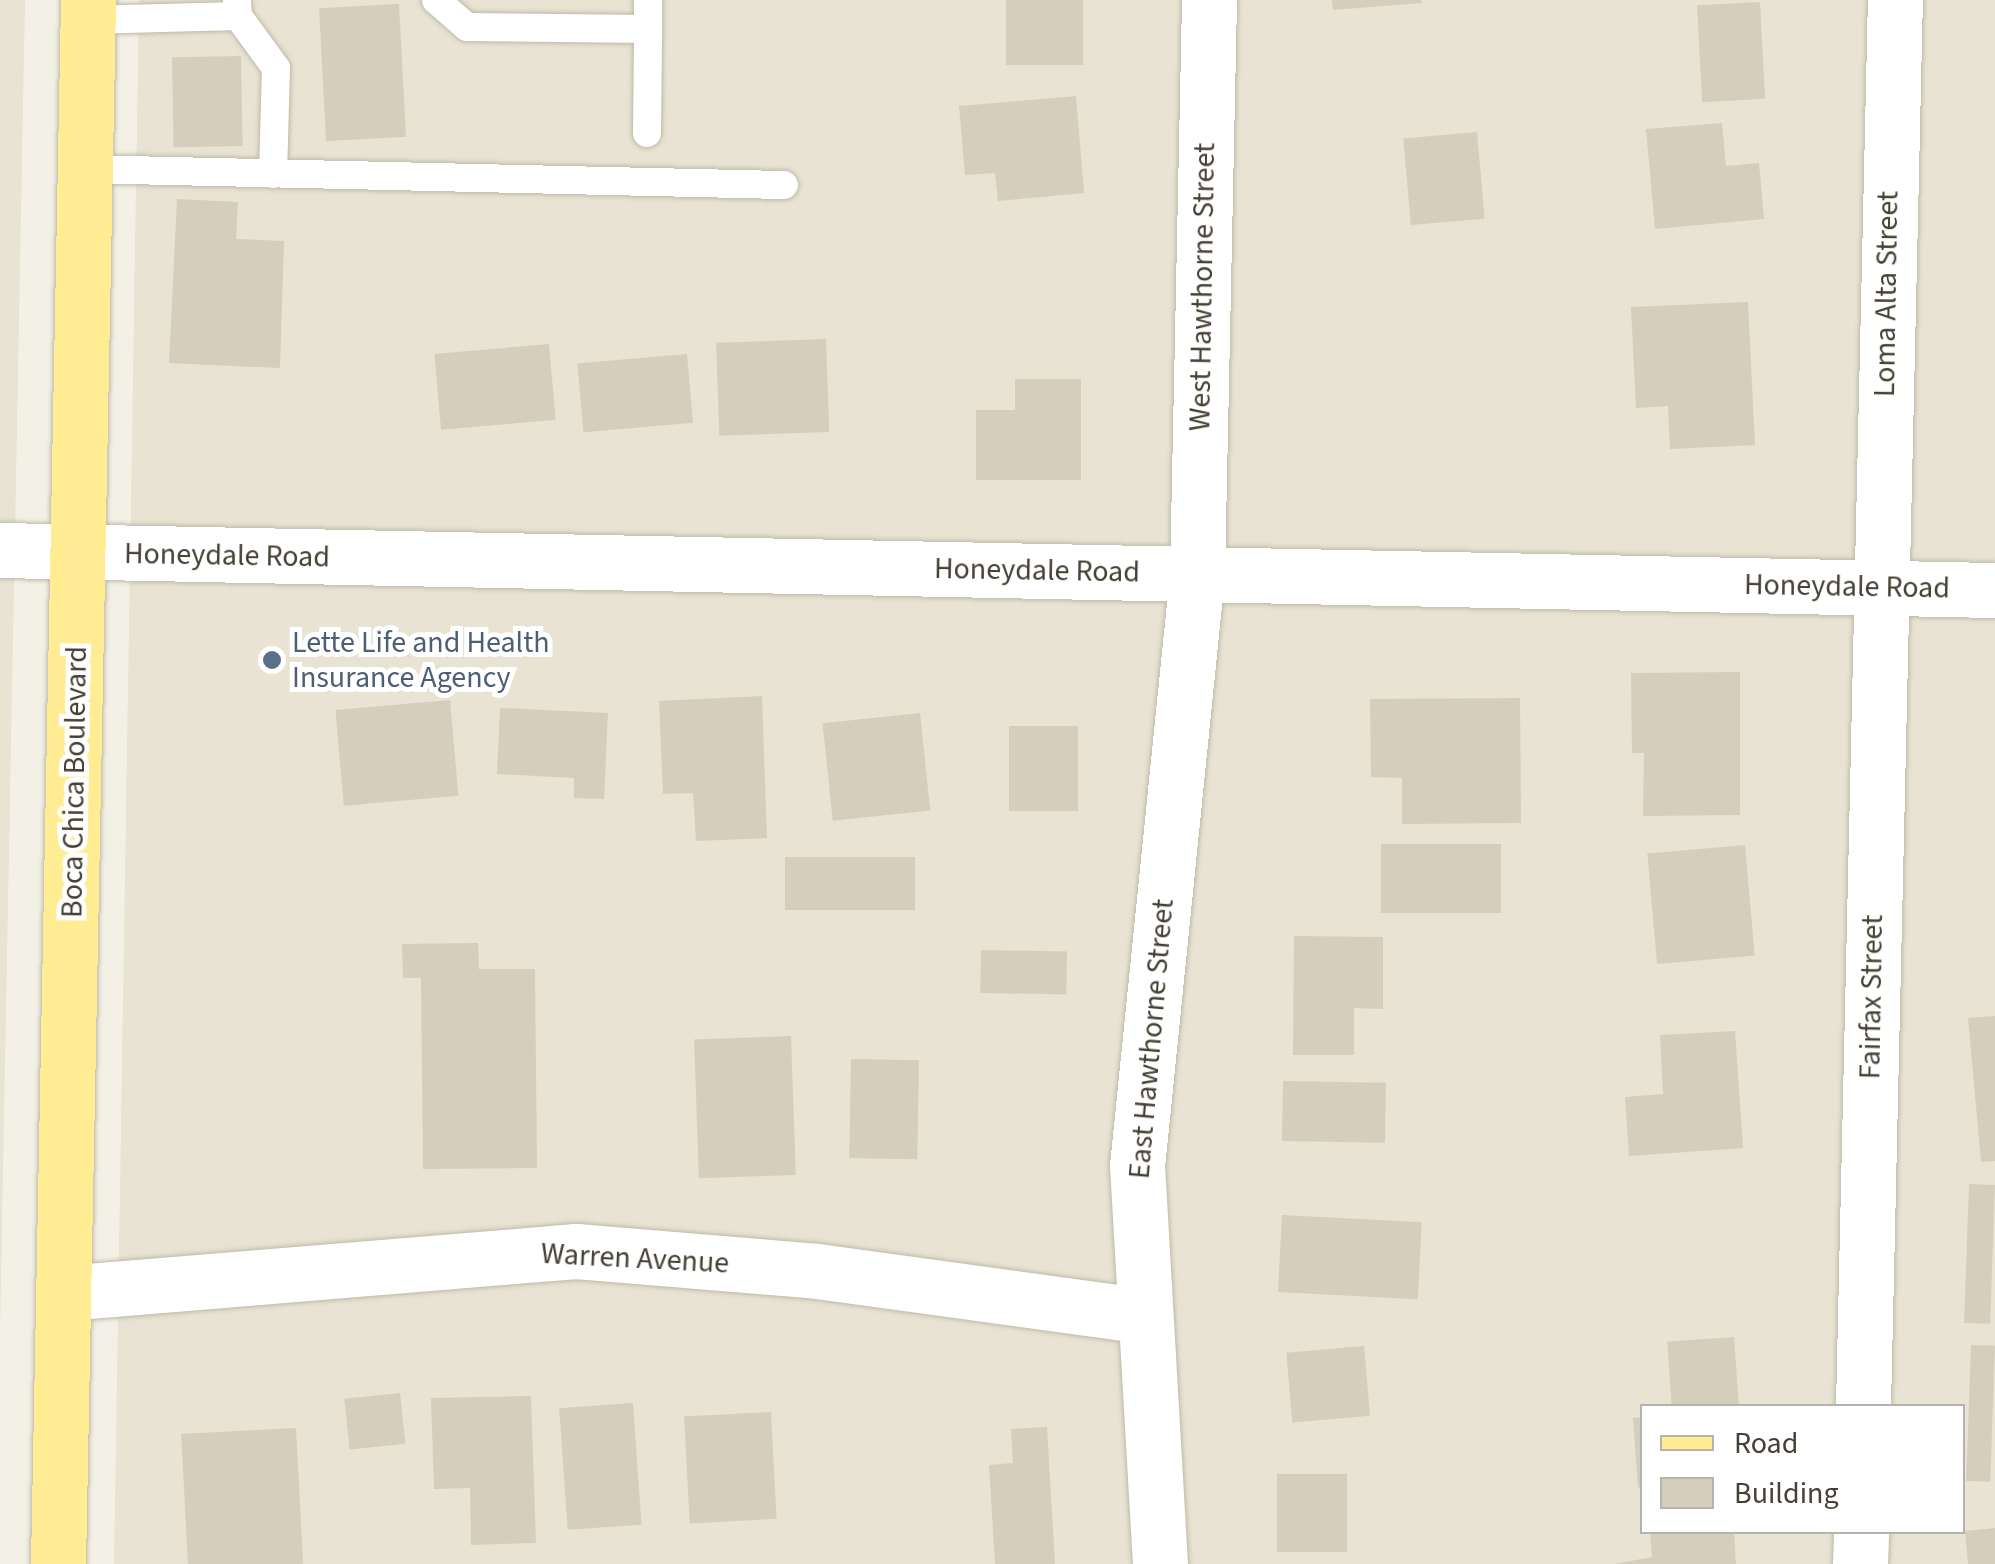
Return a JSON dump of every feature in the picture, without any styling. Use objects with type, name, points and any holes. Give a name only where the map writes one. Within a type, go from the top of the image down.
[{"type":"main road","name":"Boca Chica Boulevard","points":[[58,1564],[88,10]]},
{"type":"street","name":"West Hawthorne Street","points":[[1197,574],[1209,0]]},
{"type":"street","name":"Loma Alta Street","points":[[1880,587],[1895,0]]},
{"type":"street","name":"Honeydale Road","points":[[0,550],[1995,590]]},
{"type":"street","name":"East Hawthorne Street","points":[[1160,1564],[1137,1166],[1197,574]]},
{"type":"street","name":"Fairfax Street","points":[[1864,1404],[1880,587]]},
{"type":"street","name":"Warren Avenue","points":[[64,1293],[576,1251],[817,1270],[1144,1316]]},
{"type":"street","points":[[1860,1564],[1861,1534]]},
{"type":"lane","points":[[436,0],[467,27],[648,29]]},
{"type":"lane","points":[[647,133],[648,0]]},
{"type":"lane","points":[[88,10],[238,8],[276,68],[274,174]]},
{"type":"lane","points":[[83,169],[784,185]]},
{"type":"shaded area","points":[[0,0],[25,0],[0,1330]]},
{"type":"shaded area","points":[[139,0],[1995,0],[1995,1564],[114,1564]]},
{"type":"building","points":[[1006,0],[1083,0],[1083,65],[1006,65]]},
{"type":"building","points":[[1332,0],[1421,0],[1422,3],[1333,10]]},
{"type":"building","points":[[1760,2],[1765,99],[1702,102],[1697,5]]},
{"type":"building","points":[[399,4],[406,137],[326,141],[319,8]]},
{"type":"building","points":[[241,56],[243,146],[174,147],[172,57]]},
{"type":"building","points":[[1076,96],[1084,193],[998,201],[995,173],[965,175],[959,106]]},
{"type":"building","points":[[1722,123],[1726,166],[1759,163],[1764,219],[1655,229],[1646,129]]},
{"type":"building","points":[[1477,132],[1485,219],[1411,225],[1403,138]]},
{"type":"building","points":[[177,199],[238,202],[236,239],[284,241],[280,368],[169,363]]},
{"type":"building","points":[[1748,302],[1755,445],[1670,449],[1668,406],[1636,408],[1631,307]]},
{"type":"building","points":[[826,339],[829,432],[719,436],[716,343]]},
{"type":"building","points":[[549,344],[556,420],[441,430],[434,354]]},
{"type":"building","points":[[687,354],[693,423],[583,432],[577,364]]},
{"type":"building","points":[[1015,379],[1081,379],[1081,480],[976,480],[976,410],[1015,410]]},
{"type":"building","points":[[1740,672],[1740,815],[1643,816],[1644,753],[1632,753],[1631,673]]},
{"type":"building","points":[[762,696],[767,838],[696,841],[693,793],[663,794],[659,701]]},
{"type":"building","points":[[1520,698],[1521,823],[1402,824],[1402,778],[1371,777],[1370,699]]},
{"type":"building","points":[[450,700],[458,796],[344,806],[335,710]]},
{"type":"building","points":[[500,708],[608,713],[604,799],[574,798],[574,778],[497,774]]},
{"type":"building","points":[[920,713],[930,810],[833,821],[823,723]]},
{"type":"building","points":[[1009,726],[1078,726],[1078,811],[1009,811]]},
{"type":"building","points":[[1381,844],[1501,844],[1501,913],[1381,913]]},
{"type":"building","points":[[1745,845],[1755,956],[1657,964],[1647,854]]},
{"type":"building","points":[[785,857],[915,857],[915,910],[785,910]]},
{"type":"building","points":[[1294,936],[1383,937],[1383,1009],[1354,1008],[1354,1055],[1293,1055]]},
{"type":"building","points":[[478,943],[479,969],[535,969],[537,1168],[423,1169],[421,978],[403,978],[402,944]]},
{"type":"building","points":[[981,950],[1067,952],[1066,994],[980,993]]},
{"type":"building","points":[[1995,1016],[1995,1161],[1981,1162],[1968,1018]]},
{"type":"building","points":[[1735,1031],[1743,1148],[1629,1156],[1625,1097],[1663,1094],[1660,1035]]},
{"type":"building","points":[[791,1036],[796,1175],[699,1178],[694,1039]]},
{"type":"building","points":[[851,1059],[919,1060],[917,1159],[849,1158]]},
{"type":"building","points":[[1283,1081],[1386,1083],[1385,1143],[1282,1141]]},
{"type":"building","points":[[1969,1184],[1995,1185],[1990,1324],[1964,1323]]},
{"type":"building","points":[[1282,1215],[1422,1222],[1418,1299],[1278,1292]]},
{"type":"building","points":[[1734,1337],[1739,1404],[1672,1404],[1667,1342]]},
{"type":"building","points":[[1971,1345],[1995,1346],[1990,1482],[1966,1481]]},
{"type":"building","points":[[1364,1346],[1370,1416],[1292,1423],[1286,1353]]},
{"type":"building","points":[[400,1393],[405,1444],[350,1450],[344,1399]]},
{"type":"building","points":[[531,1396],[536,1543],[471,1545],[470,1488],[434,1489],[431,1398]]},
{"type":"building","points":[[633,1403],[642,1525],[568,1530],[559,1408]]},
{"type":"building","points":[[771,1412],[777,1519],[690,1523],[684,1417]]},
{"type":"building","points":[[1640,1417],[1638,1488],[1633,1418]]},
{"type":"building","points":[[1047,1427],[1055,1564],[995,1564],[989,1465],[1013,1463],[1011,1429]]},
{"type":"building","points":[[296,1428],[303,1564],[188,1564],[181,1434]]},
{"type":"building","points":[[1277,1474],[1347,1474],[1347,1552],[1277,1552]]},
{"type":"building","points":[[1995,1528],[1995,1564],[1968,1564],[1965,1531]]},
{"type":"building","points":[[1650,1534],[1734,1534],[1736,1564],[1615,1564],[1652,1557]]},
{"type":"place","name":"Lette Life and Health Insurance Agency","points":[[272,660]]}]
